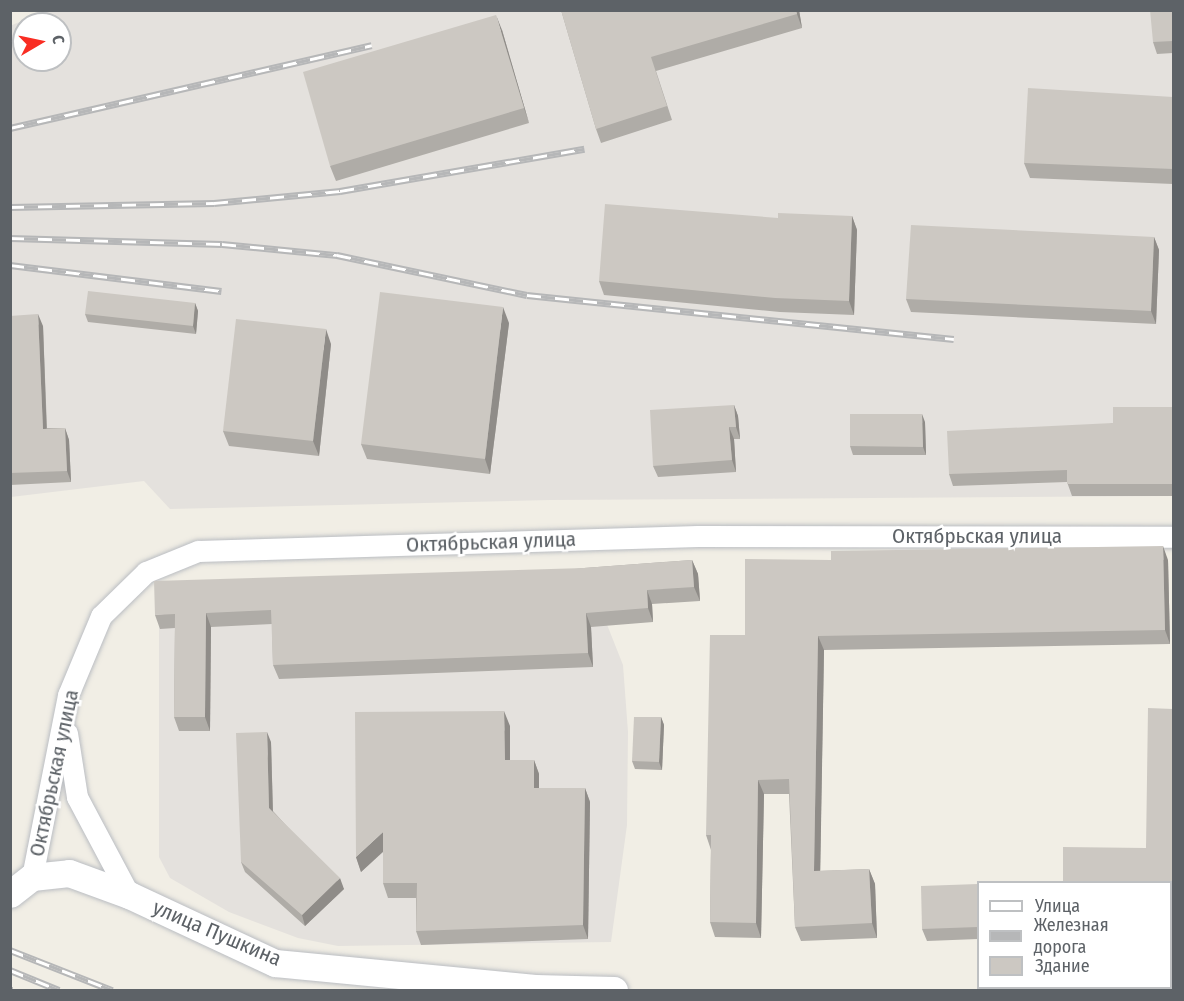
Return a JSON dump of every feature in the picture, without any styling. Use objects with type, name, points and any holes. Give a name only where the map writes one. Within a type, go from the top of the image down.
[{"type":"street","name":"Октябрьская улица","points":[[32,877],[68,695],[101,616],[146,572],[198,551],[698,536],[1173,537]]},
{"type":"street","points":[[68,695],[67,741],[77,797],[129,896]]},
{"type":"street","name":"улица Пушкина","points":[[32,877],[69,873],[129,896],[275,963],[536,988],[615,990]]},
{"type":"street","points":[[10,894],[32,877]]},
{"type":"shaded area","points":[[47,10],[1173,11],[1173,496],[550,500],[170,509],[144,481],[11,497],[10,26],[12,25],[12,72],[72,72],[72,12],[42,12]]},
{"type":"shaded area","points":[[589,579],[623,665],[628,732],[627,825],[611,942],[338,946],[298,938],[229,912],[170,878],[159,857],[159,596]]},
{"type":"building","points":[[561,10],[796,10],[797,14],[651,57],[667,106],[596,129]]},
{"type":"building","points":[[1150,10],[1173,10],[1173,41],[1153,42]]},
{"type":"building","points":[[496,15],[524,108],[330,166],[303,72]]},
{"type":"building","points":[[1028,88],[1173,97],[1173,169],[1024,163]]},
{"type":"building","points":[[605,204],[778,218],[778,213],[852,216],[849,301],[775,298],[599,281]]},
{"type":"building","points":[[911,225],[1154,237],[1151,311],[906,299]]},
{"type":"building","points":[[88,291],[195,303],[193,326],[85,314]]},
{"type":"building","points":[[380,292],[503,307],[485,459],[361,444]]},
{"type":"building","points":[[38,314],[43,429],[65,428],[67,471],[10,473],[10,316]]},
{"type":"building","points":[[236,319],[326,329],[313,441],[223,431]]},
{"type":"building","points":[[734,405],[736,427],[729,427],[732,460],[653,466],[650,410]]},
{"type":"building","points":[[1113,407],[1173,407],[1173,484],[1067,484],[1067,470],[949,474],[947,431],[1113,423]]},
{"type":"building","points":[[850,414],[922,414],[923,447],[850,446]]},
{"type":"building","points":[[1163,546],[1165,630],[818,636],[814,871],[869,869],[872,923],[795,927],[789,779],[758,780],[756,923],[710,922],[711,835],[706,835],[710,635],[745,635],[745,559],[831,560],[831,551]]},
{"type":"building","points":[[692,560],[694,587],[647,590],[648,608],[586,613],[588,653],[273,665],[271,610],[206,613],[205,717],[174,717],[175,614],[155,615],[154,581],[584,568]]},
{"type":"building","points":[[1148,708],[1173,709],[1173,895],[1172,881],[1063,881],[1063,847],[1146,848]]},
{"type":"building","points":[[504,711],[505,760],[534,760],[534,788],[585,788],[583,925],[416,931],[417,883],[383,883],[383,832],[356,857],[355,712]]},
{"type":"building","points":[[634,717],[661,717],[659,762],[632,761]]},
{"type":"building","points":[[267,732],[269,808],[340,878],[302,915],[241,862],[236,733]]},
{"type":"building","points":[[977,884],[977,927],[922,929],[921,886]]},
{"type":"railway","points":[[10,128],[372,45]]},
{"type":"railway","points":[[10,207],[214,203],[340,191],[584,149]]},
{"type":"railway","points":[[10,238],[222,244],[337,255],[527,295],[954,339]]},
{"type":"railway","points":[[10,265],[221,291]]},
{"type":"railway","points":[[10,950],[112,990]]},
{"type":"railway","points":[[10,970],[59,990]]}]
